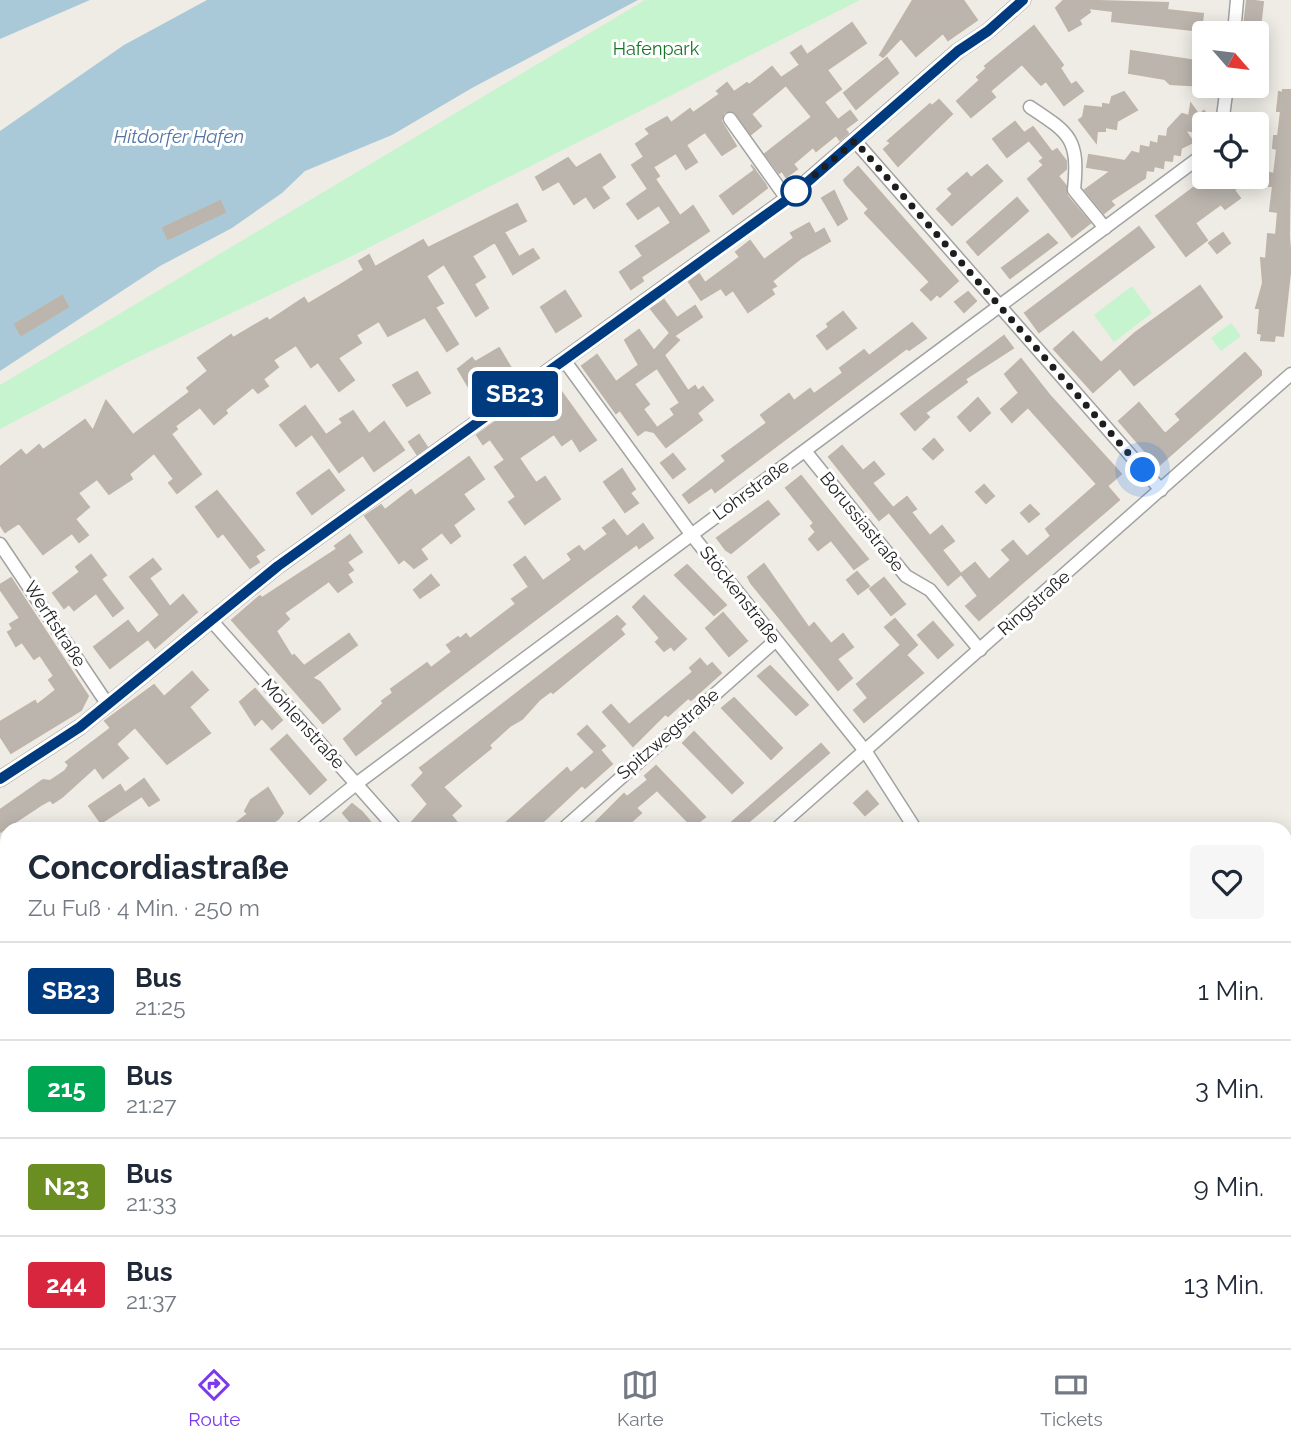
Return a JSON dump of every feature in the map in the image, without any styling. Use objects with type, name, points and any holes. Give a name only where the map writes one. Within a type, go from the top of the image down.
[{"type":"street","points":[[0,779],[108,705],[210,619],[462,432],[788,199],[958,51],[988,31],[1023,0]]},
{"type":"street","points":[[1235,21],[1237,0]]},
{"type":"street","points":[[1030,107],[1060,127],[1071,142],[1077,157],[1074,190],[1105,228]]},
{"type":"street","points":[[730,119],[788,199]]},
{"type":"street","points":[[855,141],[1161,490]]},
{"type":"street","name":"Lohrstraße","points":[[309,822],[356,784],[999,304],[1192,164]]},
{"type":"street","name":"Stöckenstraße","points":[[564,360],[691,534],[866,752],[911,822]]},
{"type":"street","name":"Ringstraße","points":[[784,822],[1291,374]]},
{"type":"street","name":"Borussiastraße","points":[[805,451],[906,576],[930,590],[980,650]]},
{"type":"street","name":"Werftstraße","points":[[0,544],[108,705]]},
{"type":"street","name":"Mohlenstraße","points":[[210,619],[390,822]]},
{"type":"street","name":"Spitzwegstraße","points":[[571,822],[775,640]]},
{"type":"green space","name":"Hafenpark","points":[[645,0],[860,0],[350,257],[128,362],[0,429],[0,385]]},
{"type":"green space","points":[[1132,286],[1152,313],[1114,342],[1094,315]]},
{"type":"green space","points":[[1231,323],[1241,336],[1221,351],[1211,338]]},
{"type":"water","points":[[0,0],[90,0],[0,39]]},
{"type":"water","name":"Hitdorfer Hafen","points":[[207,0],[638,0],[472,88],[392,135],[305,171],[282,193],[232,228],[160,266],[0,371],[0,131],[124,45]]},
{"type":"building","points":[[913,0],[963,0],[977,20],[948,40],[943,33],[916,56],[901,38],[883,57],[880,55]]},
{"type":"building","points":[[1064,0],[1168,3],[1167,10],[1203,14],[1202,21],[1192,21],[1192,30],[1112,21],[1113,11],[1088,8],[1090,12],[1079,20],[1081,24],[1069,31],[1056,8]]},
{"type":"building","points":[[1247,0],[1263,2],[1261,21],[1245,21]]},
{"type":"building","points":[[852,23],[866,43],[827,70],[841,89],[824,102],[838,120],[850,111],[857,120],[845,129],[848,133],[840,140],[836,135],[816,151],[813,147],[793,164],[797,169],[786,177],[782,171],[779,173],[765,154],[812,117],[786,85],[751,114],[761,126],[751,134],[734,111],[724,112],[721,121],[736,146],[722,155],[705,132],[686,145],[697,162],[686,169],[676,153],[653,167],[659,176],[655,179],[680,216],[693,206],[709,231],[641,277],[643,281],[631,289],[620,272],[643,256],[636,246],[671,223],[659,205],[638,219],[627,204],[648,189],[632,165],[644,157],[636,144],[650,134],[646,129],[667,117],[671,123],[690,109],[693,113],[720,94],[717,91],[727,83],[734,92],[747,83],[749,85],[772,67],[781,78],[800,65],[791,53],[801,46],[807,55]]},
{"type":"building","points":[[1034,26],[1063,65],[1060,68],[1071,85],[1076,82],[1083,91],[1064,105],[1046,81],[1041,85],[1022,64],[990,91],[995,97],[971,117],[957,101],[980,80],[977,77],[987,68],[985,66]]},
{"type":"building","points":[[1131,51],[1192,60],[1192,85],[1170,84],[1165,79],[1129,73]]},
{"type":"building","points":[[887,58],[898,73],[856,109],[844,93]]},
{"type":"building","points":[[1283,90],[1291,90],[1291,264],[1283,336],[1275,335],[1274,341],[1261,340],[1262,334],[1258,333],[1260,308],[1256,308],[1263,283],[1261,258],[1266,259],[1268,234],[1276,235],[1278,212],[1270,211],[1273,186],[1269,186],[1270,173],[1274,174],[1277,149],[1273,148],[1274,136],[1278,136],[1281,111],[1277,111],[1279,92],[1283,93]]},
{"type":"building","points":[[1124,92],[1137,110],[1117,121],[1116,129],[1105,127],[1105,131],[1097,131],[1096,142],[1079,120],[1083,117],[1085,106],[1103,108],[1103,104],[1110,105],[1112,97]]},
{"type":"building","points":[[939,100],[952,114],[898,166],[884,149],[891,143],[888,141],[930,104],[932,106]]},
{"type":"building","points":[[1191,104],[1197,112],[1192,112],[1192,131],[1185,130],[1192,142],[1181,148],[1180,155],[1173,154],[1172,161],[1164,160],[1163,168],[1154,166],[1153,171],[1146,170],[1145,178],[1110,201],[1114,205],[1104,213],[1085,190],[1111,171],[1087,167],[1089,155],[1125,161],[1132,152],[1140,154],[1141,146],[1150,148],[1151,142],[1158,144],[1159,136],[1167,137],[1168,129],[1182,114],[1189,116]]},
{"type":"building","points":[[1015,122],[1024,133],[1033,127],[1052,152],[1057,149],[1066,161],[1066,169],[1058,176],[1066,186],[1067,196],[1090,223],[1072,237],[1028,179],[1044,165],[1040,161],[1044,158],[1029,140],[1007,157],[993,139]]},
{"type":"building","points":[[600,154],[615,177],[601,187],[609,198],[594,208],[586,196],[574,204],[559,181],[543,190],[536,177],[568,158],[576,168]]},
{"type":"building","points":[[987,165],[1002,181],[952,225],[937,209],[953,194],[948,189],[967,173],[971,178]]},
{"type":"building","points":[[858,167],[958,281],[940,297],[937,294],[931,300],[921,290],[930,282],[865,213],[869,209],[846,184],[844,180]]},
{"type":"building","points":[[755,170],[767,188],[733,214],[720,196]]},
{"type":"building","points":[[1192,189],[1235,189],[1240,198],[1225,209],[1221,204],[1195,223],[1207,240],[1186,256],[1156,216]]},
{"type":"building","points":[[834,191],[847,219],[838,225],[822,198]]},
{"type":"building","points":[[1017,198],[1028,211],[978,255],[967,242]]},
{"type":"building","points":[[220,201],[225,212],[168,239],[163,228]]},
{"type":"building","points":[[517,204],[526,221],[504,232],[519,257],[533,249],[539,258],[513,274],[495,242],[472,256],[485,277],[474,284],[488,308],[476,316],[444,264],[426,276],[443,303],[435,307],[458,344],[447,351],[425,317],[388,336],[379,321],[356,335],[361,343],[338,358],[354,380],[339,391],[318,362],[311,367],[296,345],[273,360],[278,367],[263,379],[268,386],[258,393],[253,387],[225,410],[227,413],[214,424],[200,407],[175,426],[177,429],[171,434],[201,474],[177,493],[169,483],[174,479],[154,453],[129,474],[132,479],[109,494],[97,479],[78,493],[89,507],[75,519],[88,535],[79,542],[72,533],[43,554],[19,523],[5,532],[0,524],[0,467],[21,450],[26,456],[39,445],[43,450],[85,420],[93,431],[106,401],[133,435],[190,392],[187,388],[208,371],[198,358],[231,335],[233,338],[267,318],[269,321],[304,298],[308,304],[364,270],[359,261],[369,255],[375,267],[423,240],[428,248]]},
{"type":"building","points":[[809,223],[815,234],[824,229],[830,241],[801,258],[772,281],[776,286],[771,289],[774,294],[748,312],[733,290],[726,295],[721,288],[701,300],[689,282],[699,274],[705,283],[740,257],[736,252],[750,241],[764,260],[794,238],[791,233]]},
{"type":"building","points":[[1139,227],[1154,247],[1039,332],[1025,313]]},
{"type":"building","points":[[1223,233],[1230,243],[1217,253],[1209,243]]},
{"type":"building","points":[[1048,234],[1057,243],[1010,278],[1002,268]]},
{"type":"building","points":[[1200,286],[1222,317],[1134,385],[1120,368],[1093,392],[1054,349],[1073,332],[1101,363],[1135,333]]},
{"type":"building","points":[[565,291],[581,316],[556,332],[541,307]]},
{"type":"building","points":[[968,292],[976,301],[964,312],[955,302]]},
{"type":"building","points":[[62,296],[68,307],[21,335],[15,324]]},
{"type":"building","points":[[664,300],[677,318],[695,306],[702,317],[674,336],[679,340],[664,355],[688,391],[695,386],[698,391],[703,387],[713,400],[697,413],[702,420],[666,447],[654,432],[645,430],[638,435],[620,410],[616,413],[582,366],[597,355],[616,382],[639,365],[625,340],[639,330],[654,351],[670,333],[651,309]],"holes":[[[657,368],[680,403],[671,409],[675,415],[657,428],[643,409],[649,404],[634,384]]]},
{"type":"building","points":[[843,312],[856,328],[827,349],[817,336]]},
{"type":"building","points":[[912,323],[926,338],[909,350],[907,348],[715,492],[712,487],[689,503],[683,495],[726,461],[722,456],[767,423],[761,415],[789,394],[794,401],[810,389],[814,394],[843,373],[840,368],[864,350],[869,356]]},
{"type":"building","points":[[1004,336],[1013,348],[965,379],[967,382],[925,413],[929,417],[915,430],[901,414]]},
{"type":"building","points":[[499,348],[514,373],[471,391],[458,369],[472,358],[475,362]]},
{"type":"building","points":[[1245,353],[1261,371],[1261,375],[1158,466],[1119,421],[1139,403],[1165,434],[1181,420],[1176,414]]},
{"type":"building","points":[[1021,359],[1051,397],[1121,474],[1107,486],[1119,500],[979,620],[966,606],[978,596],[961,574],[975,563],[989,580],[1011,560],[1002,550],[1013,541],[1027,557],[1051,536],[1046,529],[1097,484],[1028,407],[1012,422],[1001,409],[1019,393],[1005,374]]},
{"type":"building","points":[[417,372],[430,393],[407,406],[393,385]]},
{"type":"building","points":[[558,387],[596,440],[580,451],[572,438],[562,445],[554,434],[519,458],[536,483],[545,477],[560,499],[525,524],[509,502],[516,497],[495,467],[505,460],[490,439],[483,444],[477,435],[538,391],[543,398]]},
{"type":"building","points":[[978,398],[990,413],[970,431],[958,417]]},
{"type":"building","points":[[305,406],[326,435],[343,423],[340,419],[353,411],[369,434],[384,422],[404,450],[374,471],[363,455],[339,472],[312,434],[296,446],[280,425]]},
{"type":"building","points":[[419,435],[427,447],[417,454],[409,442]]},
{"type":"building","points":[[934,439],[943,450],[933,459],[923,449]]},
{"type":"building","points":[[842,446],[863,471],[874,462],[884,474],[872,483],[893,508],[907,497],[916,509],[911,512],[930,536],[942,526],[954,541],[942,550],[961,574],[948,585],[889,512],[879,520],[829,457]]},
{"type":"building","points":[[673,454],[685,469],[673,478],[661,463]]},
{"type":"building","points":[[469,457],[484,479],[463,494],[474,509],[453,525],[460,536],[451,543],[442,532],[420,549],[427,559],[414,568],[404,559],[399,563],[365,516],[381,505],[385,510],[411,490],[415,496]]},
{"type":"building","points":[[622,469],[635,489],[630,493],[638,503],[625,512],[604,482]]},
{"type":"building","points":[[329,470],[344,490],[312,514],[297,493]]},
{"type":"building","points":[[801,476],[868,559],[854,569],[831,540],[818,550],[809,539],[816,532],[811,526],[814,523],[786,488]]},
{"type":"building","points":[[984,485],[994,496],[986,503],[976,492]]},
{"type":"building","points":[[217,491],[264,550],[255,556],[259,562],[250,568],[223,533],[218,537],[196,507]]},
{"type":"building","points":[[768,501],[779,514],[731,553],[726,550],[717,538]]},
{"type":"building","points":[[1030,505],[1039,514],[1029,522],[1021,513]]},
{"type":"building","points":[[614,520],[627,537],[643,524],[653,538],[639,548],[637,544],[356,755],[344,739],[384,703],[382,701],[393,693],[391,689],[427,663],[431,668],[452,652],[447,645],[458,637],[460,639],[466,634],[470,639],[516,604],[512,599],[529,587],[514,565],[525,557],[543,581],[572,560],[568,554],[579,546],[584,552],[608,534],[603,528]]},
{"type":"building","points":[[350,535],[362,552],[347,562],[353,570],[347,574],[352,582],[338,592],[329,581],[284,613],[289,619],[276,631],[292,657],[294,655],[304,666],[349,634],[357,645],[312,678],[320,682],[340,709],[323,723],[232,620],[260,596],[262,598],[337,549],[335,546]]},
{"type":"building","points":[[91,555],[106,575],[101,579],[123,608],[113,616],[96,593],[74,610],[69,604],[64,608],[53,593],[80,572],[76,567]]},
{"type":"building","points":[[153,559],[161,569],[149,578],[170,607],[183,595],[197,612],[155,648],[148,639],[110,668],[94,647],[128,621],[138,634],[160,615],[130,577]]},
{"type":"building","points":[[764,564],[809,628],[814,623],[831,644],[843,634],[853,647],[837,659],[852,678],[838,690],[751,583],[748,577]]},
{"type":"building","points":[[687,565],[726,605],[714,615],[675,575]]},
{"type":"building","points":[[857,572],[869,586],[858,594],[847,580]]},
{"type":"building","points":[[431,575],[439,585],[420,598],[414,590]]},
{"type":"building","points":[[11,578],[88,696],[81,710],[11,753],[0,736],[0,722],[35,701],[37,705],[56,690],[49,680],[54,676],[40,655],[34,659],[22,642],[16,646],[8,632],[13,629],[10,624],[20,618],[0,589],[0,585]]},
{"type":"building","points":[[884,578],[905,604],[891,615],[870,589]]},
{"type":"building","points":[[644,596],[686,639],[674,650],[671,646],[664,651],[656,642],[660,638],[633,607]]},
{"type":"building","points":[[723,613],[747,641],[729,656],[706,628]]},
{"type":"building","points":[[617,616],[625,624],[620,629],[624,634],[553,693],[551,691],[539,700],[522,719],[489,745],[491,748],[443,787],[461,806],[451,815],[457,822],[412,822],[428,804],[412,785],[424,773],[420,768]]},
{"type":"building","points":[[895,619],[917,645],[906,655],[923,673],[864,722],[854,710],[868,698],[857,684],[901,645],[885,627]]},
{"type":"building","points":[[933,622],[953,645],[938,658],[918,635]]},
{"type":"building","points":[[700,659],[707,667],[712,663],[721,673],[691,700],[688,698],[668,716],[665,714],[633,746],[603,712],[611,705],[629,725],[693,672],[690,668]]},
{"type":"building","points":[[770,666],[808,705],[796,715],[758,676]]},
{"type":"building","points":[[192,672],[208,690],[189,707],[210,733],[167,764],[135,727],[116,744],[128,758],[103,778],[95,767],[53,803],[50,800],[15,822],[0,822],[0,810],[43,780],[50,781],[65,771],[69,765],[66,762],[111,728],[105,721],[154,685],[164,697]]},
{"type":"building","points":[[255,689],[282,720],[272,729],[262,718],[255,725],[240,702]]},
{"type":"building","points":[[734,698],[782,748],[771,759],[722,708]]},
{"type":"building","points":[[587,726],[605,746],[600,750],[612,764],[585,788],[582,785],[543,822],[507,822],[567,768],[571,773],[595,752],[578,734]]},
{"type":"building","points":[[694,732],[743,783],[732,793],[683,743]]},
{"type":"building","points":[[287,735],[326,780],[310,794],[271,749]]},
{"type":"building","points":[[821,744],[829,753],[748,822],[732,822]]},
{"type":"building","points":[[656,766],[705,817],[699,822],[688,822],[657,790],[636,808],[641,813],[631,822],[596,822],[624,794],[627,797],[648,780],[645,776]]},
{"type":"building","points":[[144,779],[159,800],[149,806],[142,796],[103,822],[89,806],[120,785],[125,793]]},
{"type":"building","points":[[268,788],[283,813],[273,822],[238,822],[248,814],[245,811],[251,800]]},
{"type":"building","points":[[867,791],[878,804],[865,815],[854,803]]},
{"type":"building","points":[[352,804],[370,822],[350,822],[343,813]]},
{"type":"bus line","name":"SB23","points":[[0,779],[80,727],[278,566],[662,286],[788,199],[958,51],[988,31],[1023,0]]},
{"type":"route","points":[[796,191],[855,141],[1143,470]]}]
